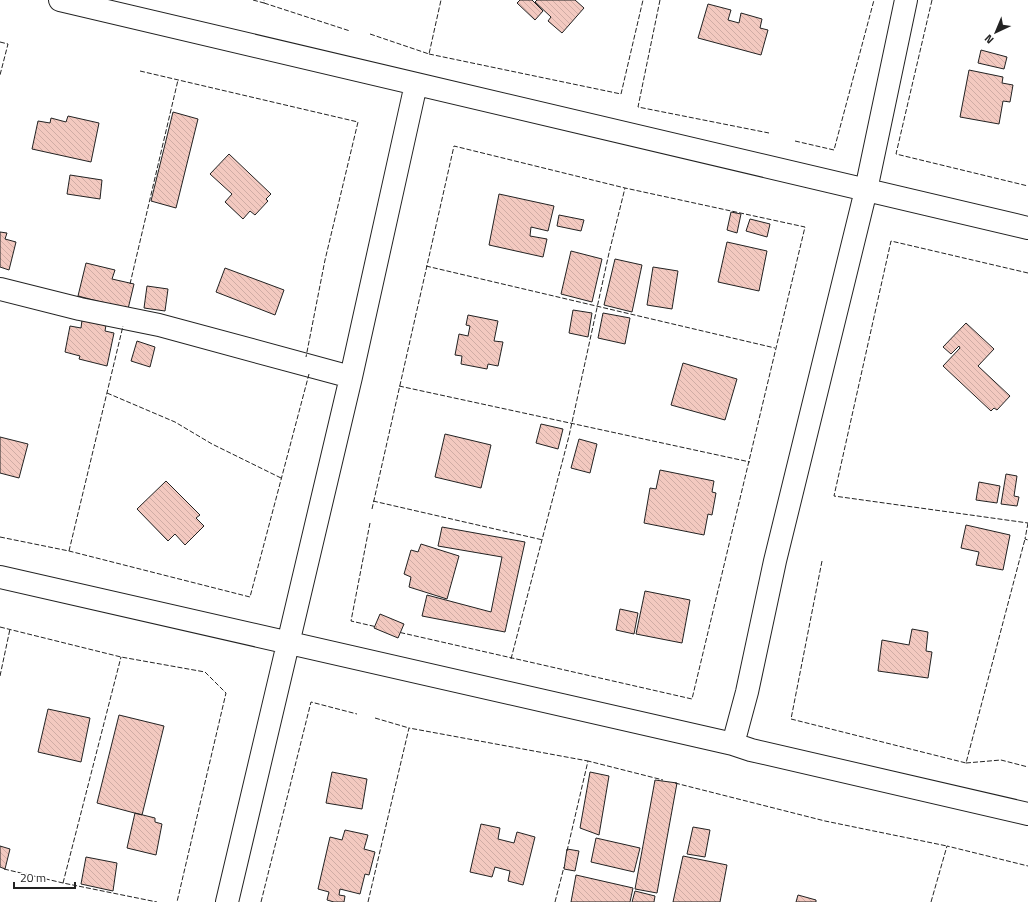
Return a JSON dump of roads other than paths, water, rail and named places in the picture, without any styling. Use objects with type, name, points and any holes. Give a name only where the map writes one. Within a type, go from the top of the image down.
[{"type":"street","points":[[60,0],[1028,228]]},
{"type":"street","points":[[733,744],[747,692],[775,561],[866,190],[906,0]]},
{"type":"street","points":[[227,902],[351,377],[416,84]]},
{"type":"street","points":[[0,289],[80,309],[159,325],[351,377]]},
{"type":"street","points":[[0,577],[733,744],[750,750],[1028,814]]}]
